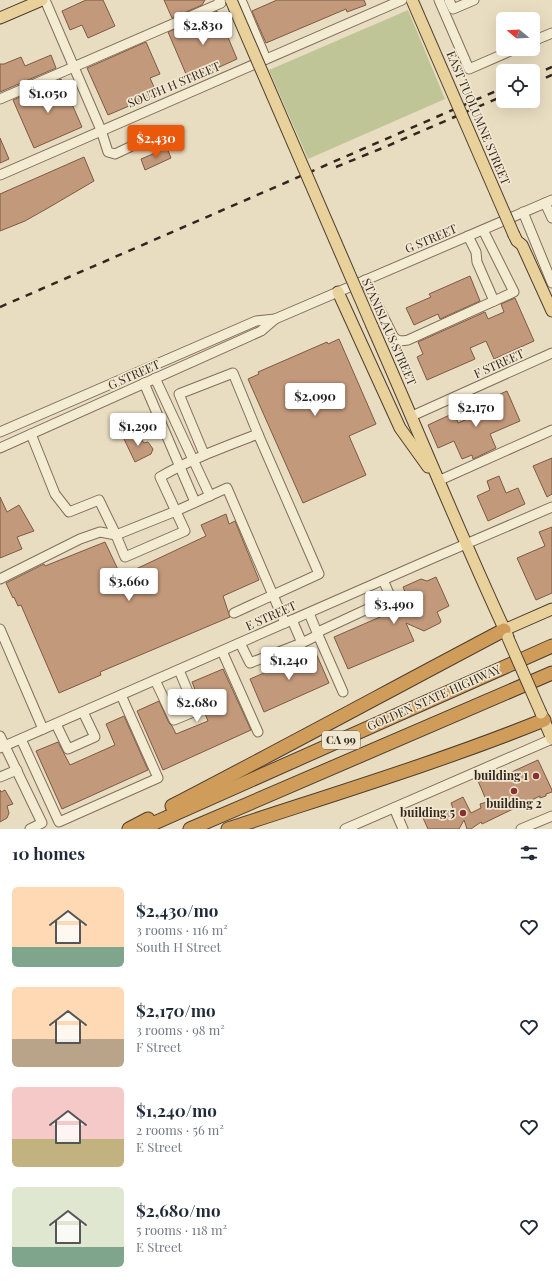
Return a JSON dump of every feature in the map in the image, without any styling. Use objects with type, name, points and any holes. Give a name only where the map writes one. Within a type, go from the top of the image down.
[{"type":"highway","points":[[129,829],[246,769],[412,678],[506,634]]},
{"type":"highway","name":"GOLDEN STATE HIGHWAY","points":[[141,829],[548,647]]},
{"type":"highway","name":"GOLDEN STATE HIGHWAY","points":[[190,829],[552,673]]},
{"type":"highway","points":[[228,829],[450,756],[492,741],[546,717]]},
{"type":"main road","points":[[0,18],[43,0]]},
{"type":"main road","name":"EAST TUOLUMNE STREET","points":[[412,0],[518,234],[523,240],[522,245],[552,311]]},
{"type":"main road","name":"EAST TUOLUMNE STREET","points":[[419,0],[518,234]]},
{"type":"main road","name":"STANISLAUS STREET","points":[[223,1],[372,326],[412,416],[465,544],[524,674],[546,717],[552,739]]},
{"type":"main road","points":[[338,292],[400,428],[438,481]]},
{"type":"main road","points":[[506,634],[552,609]]},
{"type":"street","points":[[43,0],[101,130],[108,152],[112,154],[151,137]]},
{"type":"street","points":[[241,0],[266,59]]},
{"type":"street","points":[[439,0],[469,69],[500,56]]},
{"type":"street","points":[[449,0],[453,9],[474,0]]},
{"type":"street","points":[[0,99],[223,1]]},
{"type":"street","name":"SOUTH H STREET","points":[[0,174],[400,1]]},
{"type":"street","points":[[540,38],[552,33]]},
{"type":"street","points":[[548,202],[552,218]]},
{"type":"street","name":"G STREET","points":[[0,432],[256,321],[275,319],[548,202]]},
{"type":"street","points":[[523,212],[551,279]]},
{"type":"street","points":[[365,280],[393,336],[400,341],[408,340],[514,292],[483,230]]},
{"type":"street","points":[[468,236],[476,255],[477,262],[494,301]]},
{"type":"street","points":[[476,255],[492,248]]},
{"type":"street","name":"G STREET","points":[[0,448],[261,331],[275,319]]},
{"type":"street","name":"F STREET","points":[[412,416],[552,353]]},
{"type":"street","points":[[204,454],[179,394],[233,373],[319,574],[234,613]]},
{"type":"street","points":[[155,378],[210,496]]},
{"type":"street","points":[[144,383],[196,502]]},
{"type":"street","points":[[438,481],[552,430]]},
{"type":"street","points":[[31,434],[55,494],[69,512],[99,500],[125,557],[185,531],[160,477],[204,454],[258,434]]},
{"type":"street","points":[[0,579],[80,539],[100,532],[116,535],[176,511],[227,488],[273,595],[302,643]]},
{"type":"street","name":"E STREET","points":[[3,747],[552,507]]},
{"type":"street","points":[[240,643],[250,662],[302,643],[318,635],[320,631],[391,598],[383,580]]},
{"type":"street","points":[[309,612],[343,692]]},
{"type":"street","points":[[0,629],[43,729]]},
{"type":"street","points":[[222,651],[258,732]]},
{"type":"street","points":[[155,680],[174,720],[196,711],[178,670]]},
{"type":"street","points":[[21,739],[59,822],[80,813],[158,778],[121,695]]},
{"type":"street","points":[[56,724],[68,749],[95,737],[83,712]]},
{"type":"street","points":[[0,736],[3,747],[17,770],[42,823],[30,829]]},
{"type":"street","points":[[345,829],[552,739]]},
{"type":"street","points":[[0,777],[17,770]]},
{"type":"street","points":[[394,808],[403,829]]},
{"type":"street","points":[[521,829],[552,816]]},
{"type":"green space","points":[[408,10],[445,99],[308,159],[269,70]]},
{"type":"building","points":[[86,0],[103,0],[115,26],[88,38],[82,25],[70,30],[62,11]]},
{"type":"building","points":[[164,0],[205,0],[202,5],[172,18]]},
{"type":"building","points":[[277,0],[364,0],[366,5],[347,12],[346,9],[266,43],[252,11]]},
{"type":"building","points":[[217,11],[237,59],[189,81],[168,32]]},
{"type":"building","points":[[146,42],[160,74],[150,78],[157,94],[108,115],[87,68]]},
{"type":"building","points":[[51,55],[56,68],[0,92],[0,64],[4,64],[21,57],[25,66]]},
{"type":"building","points":[[61,79],[82,127],[34,148],[13,100]]},
{"type":"building","points":[[0,138],[9,159],[0,163]]},
{"type":"building","points":[[167,148],[171,158],[145,170],[141,159]]},
{"type":"building","points":[[84,157],[94,181],[25,221],[0,231],[0,194]]},
{"type":"building","points":[[470,276],[480,301],[440,319],[438,314],[414,325],[406,308],[431,297],[429,294]]},
{"type":"building","points":[[515,298],[534,341],[494,359],[486,341],[470,348],[475,359],[427,380],[417,357],[423,354],[418,342],[485,312],[488,319],[504,312],[501,304]]},
{"type":"building","points":[[339,339],[376,424],[349,436],[366,475],[303,503],[248,379],[259,374],[258,372],[327,342],[328,344]]},
{"type":"building","points":[[507,391],[520,421],[490,434],[496,448],[473,459],[472,455],[462,459],[454,441],[438,448],[428,425],[454,413],[458,423],[491,409],[487,400]]},
{"type":"building","points":[[136,432],[144,443],[148,442],[153,449],[151,454],[135,462],[124,439]]},
{"type":"building","points":[[552,458],[552,494],[547,497],[533,466]]},
{"type":"building","points":[[499,476],[506,493],[518,488],[525,504],[488,521],[477,496],[490,490],[487,481]]},
{"type":"building","points":[[0,497],[7,512],[19,505],[34,531],[17,537],[22,549],[0,558]]},
{"type":"building","points":[[226,514],[229,524],[235,521],[259,580],[223,596],[230,617],[100,672],[101,675],[59,693],[21,605],[18,606],[6,583],[44,564],[45,566],[105,542],[121,576],[206,536],[201,525]]},
{"type":"building","points":[[552,527],[552,593],[536,600],[517,558],[545,546],[539,532]]},
{"type":"building","points":[[436,577],[449,606],[437,612],[441,621],[440,623],[424,631],[406,623],[414,641],[348,669],[334,637],[410,604],[403,587],[421,579],[427,581]]},
{"type":"building","points":[[315,651],[329,683],[264,712],[250,679]]},
{"type":"building","points":[[223,669],[251,730],[163,770],[137,711],[159,701],[176,734],[208,721],[192,682]]},
{"type":"building","points":[[124,716],[148,770],[62,809],[36,751],[58,742],[70,765],[115,745],[106,724]]},
{"type":"building","points":[[538,760],[552,790],[552,792],[546,794],[546,796],[540,798],[540,796],[482,824],[481,822],[471,829],[467,829],[464,820],[459,829],[428,829],[423,818],[429,815],[434,819],[444,812],[454,811],[451,803],[463,797],[471,813],[481,808],[480,804],[487,802],[478,781],[489,776],[490,779],[493,777],[494,780]]},
{"type":"building","points":[[0,790],[1,792],[5,790],[13,804],[7,806],[9,813],[7,818],[0,822]]},
{"type":"railway","points":[[540,72],[552,67]]},
{"type":"railway","points":[[540,80],[552,75]]},
{"type":"railway","points":[[0,307],[496,91]]},
{"type":"railway","points":[[336,167],[496,99]]},
{"type":"place","name":"building 1","points":[[536,776]]},
{"type":"place","name":"building 2","points":[[514,791]]},
{"type":"place","name":"building 5","points":[[463,813]]}]
